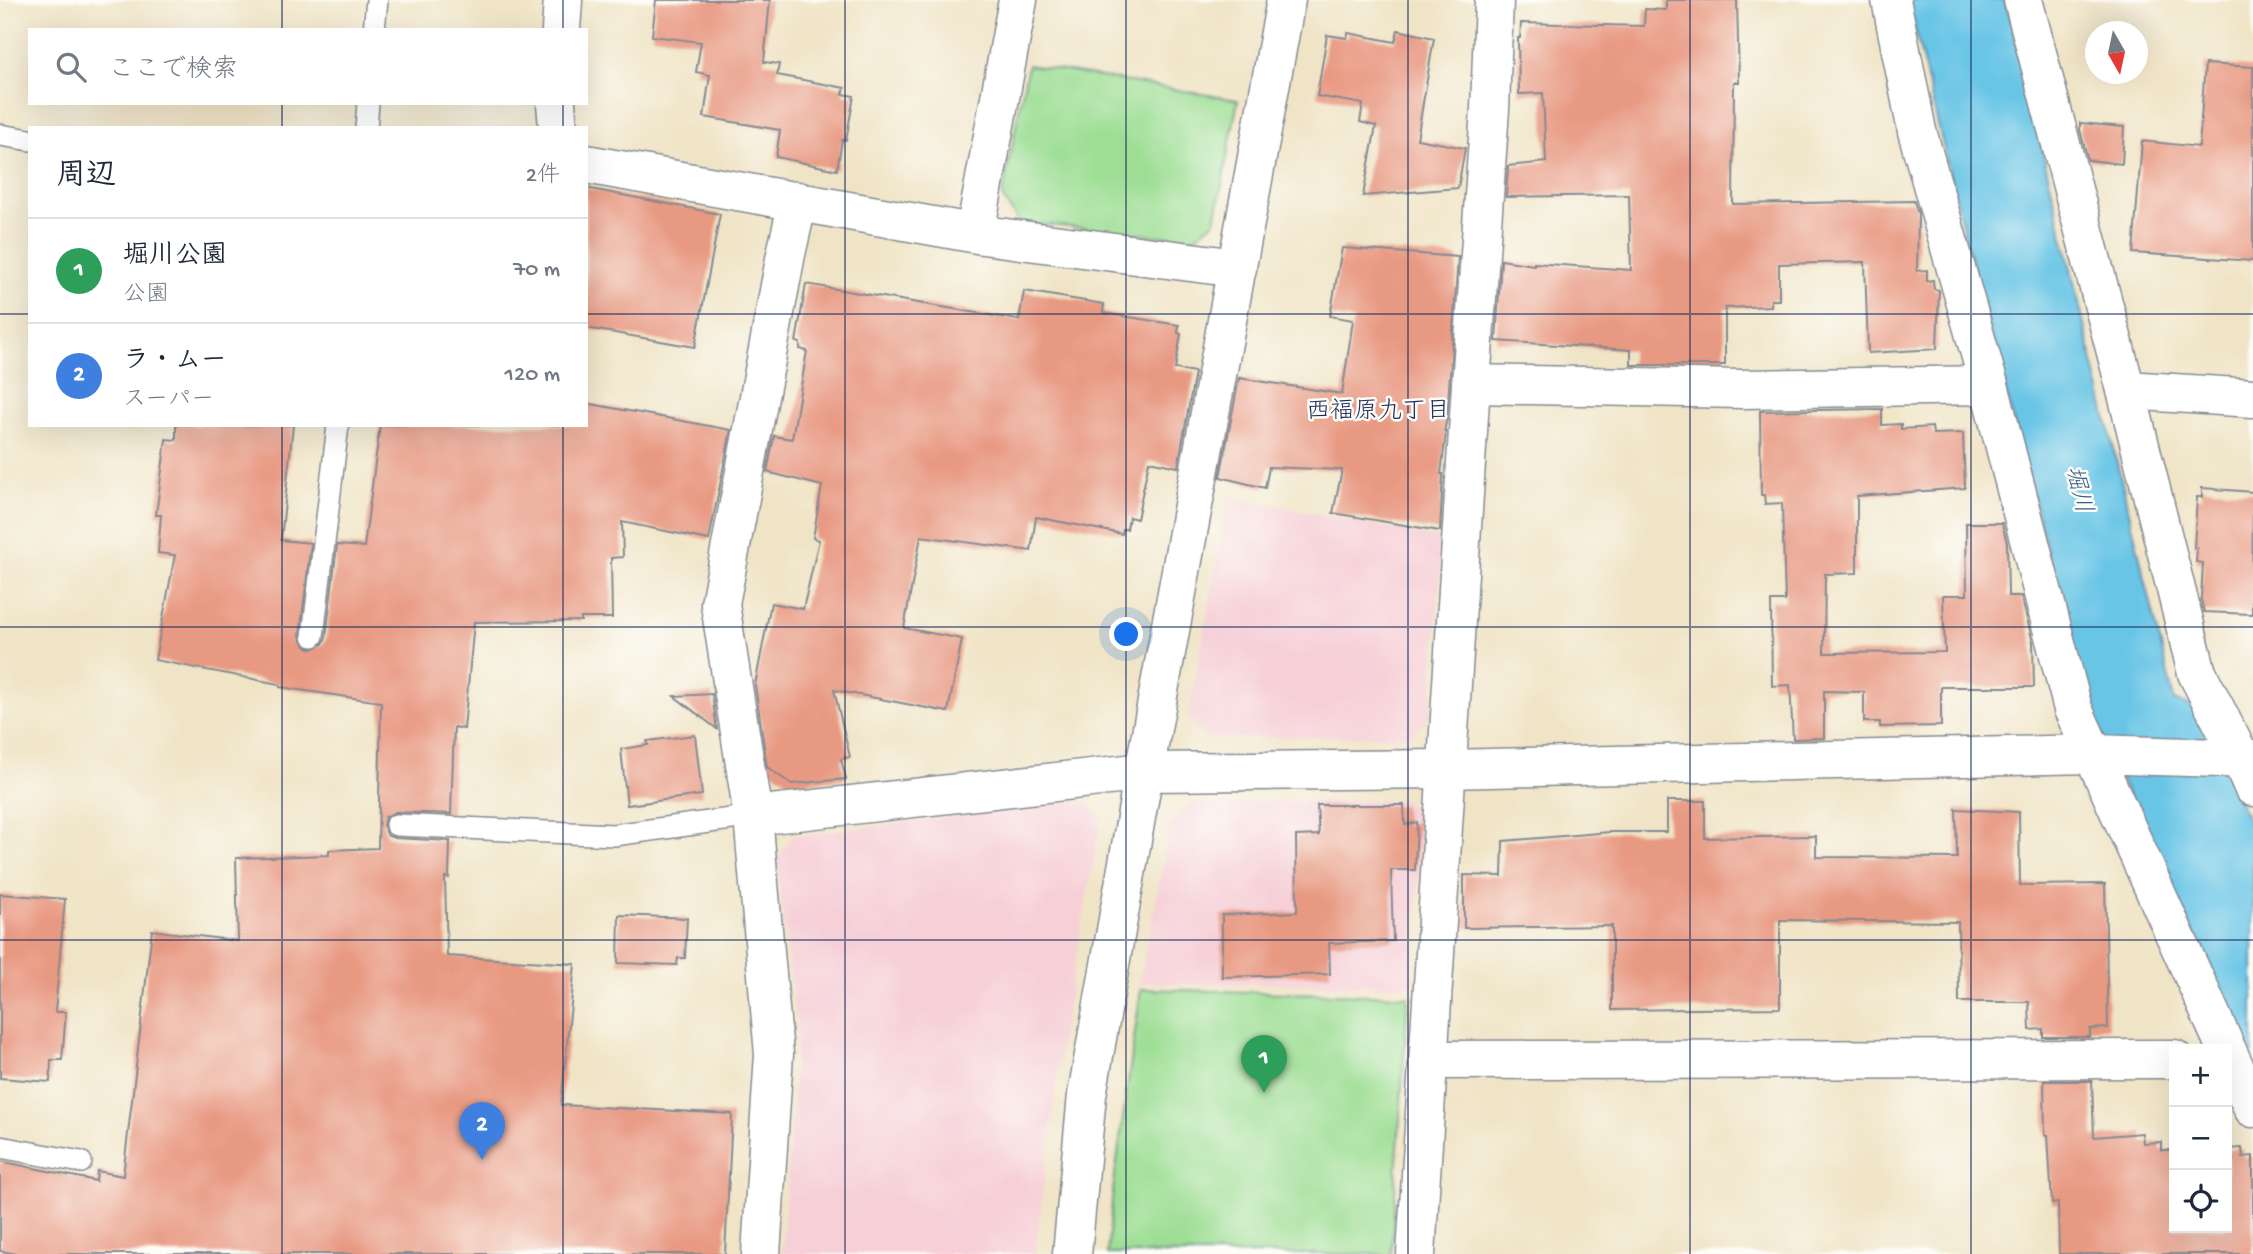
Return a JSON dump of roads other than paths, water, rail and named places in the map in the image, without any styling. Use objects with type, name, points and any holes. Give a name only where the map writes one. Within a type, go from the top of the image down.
[{"type":"street","points":[[561,28],[563,0]]},
{"type":"street","points":[[975,233],[1018,0]]},
{"type":"street","points":[[1072,1254],[1087,1094],[1286,0]]},
{"type":"street","points":[[1416,1254],[1490,109],[1494,0]]},
{"type":"street","points":[[1891,0],[1917,131],[1989,385],[2073,709],[2222,1044]]},
{"type":"street","points":[[2023,0],[2197,673],[2249,769]]},
{"type":"street","points":[[556,105],[558,126]]},
{"type":"street","points":[[588,164],[975,233],[1237,268]]},
{"type":"street","points":[[761,1254],[774,1054],[753,816],[720,604],[798,201]]},
{"type":"street","points":[[1471,384],[1742,389],[1989,385]]},
{"type":"street","points":[[2126,390],[2253,398]]},
{"type":"street","points":[[753,816],[1144,772],[1446,769],[2093,754],[2249,769]]},
{"type":"street","points":[[1430,1060],[2169,1059]]},
{"type":"street","points":[[2232,1065],[2253,1108]]},
{"type":"lane","points":[[374,28],[377,0]]},
{"type":"lane","points":[[366,126],[368,105]]},
{"type":"lane","points":[[0,135],[28,140]]},
{"type":"lane","points":[[313,636],[338,427]]},
{"type":"lane","points":[[396,825],[614,835],[753,816]]},
{"type":"lane","points":[[0,1147],[81,1162]]},
{"type":"water","name":"堀川","points":[[1908,0],[2004,0],[2011,20],[2174,700],[2198,709],[2253,833],[2253,1055],[2141,824],[2089,709],[1967,245]]},
{"type":"place","name":"堀川公園","points":[[1264,1093]]},
{"type":"place","name":"ラ・ムー","points":[[482,1160]]},
{"type":"district","name":"西福原九丁目","points":[[1378,409]]}]
